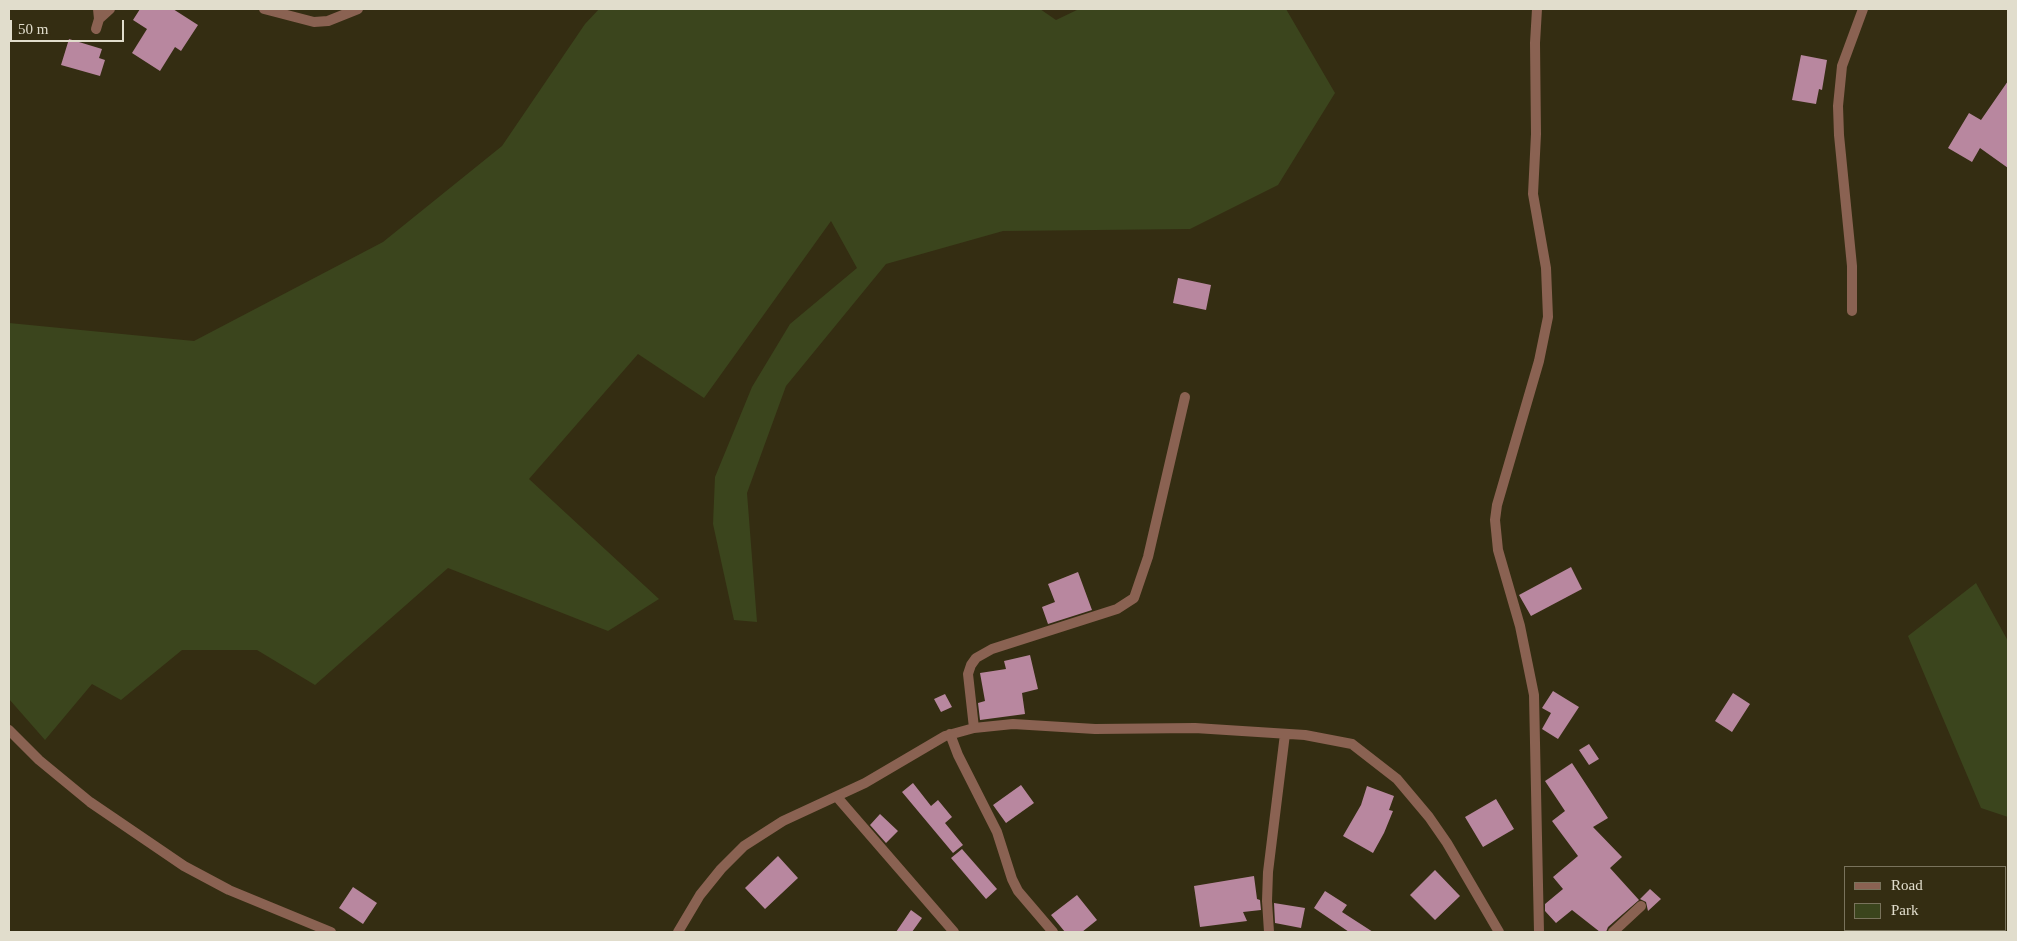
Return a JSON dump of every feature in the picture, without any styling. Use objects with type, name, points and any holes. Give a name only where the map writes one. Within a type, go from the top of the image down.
[{"type":"street","points":[[96,29],[99,14],[110,9]]},
{"type":"street","points":[[264,9],[308,22],[322,22],[334,14],[358,9]]},
{"type":"street","points":[[1537,9],[1535,26],[1536,134],[1533,194],[1546,268],[1548,317],[1539,360],[1497,504],[1495,520],[1498,550],[1520,626],[1534,694],[1538,932]]},
{"type":"street","points":[[1852,312],[1852,266],[1839,135],[1838,106],[1842,66],[1863,9]]},
{"type":"street","points":[[974,728],[968,674],[976,658],[992,649],[1117,609],[1134,598],[1148,557],[1185,397]]},
{"type":"street","points":[[678,932],[700,895],[721,868],[744,846],[783,821],[837,797],[950,734],[974,728],[1013,724],[1104,729],[1195,728],[1285,734],[1345,741],[1361,750],[1397,779],[1429,817],[1448,843],[1499,932]]},
{"type":"street","points":[[9,730],[39,760],[90,802],[184,866],[230,890],[331,932]]},
{"type":"street","points":[[950,734],[960,760],[997,832],[1018,891],[1053,932]]},
{"type":"street","points":[[1269,932],[1268,872],[1285,734]]},
{"type":"street","points":[[837,797],[954,932]]},
{"type":"street","points":[[1613,932],[1641,906]]},
{"type":"green space","points":[[599,9],[1040,9],[1056,20],[1079,9],[1286,9],[1335,93],[1278,185],[1190,229],[1003,231],[886,264],[786,386],[747,493],[757,622],[734,620],[713,524],[715,477],[752,387],[790,324],[857,268],[831,221],[704,398],[638,354],[529,479],[659,599],[608,631],[448,568],[315,685],[257,650],[182,650],[121,700],[92,684],[45,740],[9,699],[9,323],[194,341],[383,242],[502,146],[585,24]]},
{"type":"green space","points":[[1976,583],[2008,641],[2008,817],[1981,808],[1908,636]]},
{"type":"building","points":[[140,9],[173,9],[198,25],[181,51],[175,47],[160,71],[132,53],[147,29],[133,20]]},
{"type":"building","points":[[69,39],[102,49],[99,58],[105,60],[100,76],[61,65]]},
{"type":"building","points":[[1801,55],[1827,60],[1822,90],[1819,89],[1816,104],[1792,100]]},
{"type":"building","points":[[2008,81],[2008,168],[1980,148],[1972,162],[1948,148],[1969,113],[1981,120]]},
{"type":"building","points":[[1178,278],[1211,285],[1206,310],[1173,303]]},
{"type":"building","points":[[1571,567],[1582,589],[1531,616],[1519,595]]},
{"type":"building","points":[[1078,572],[1092,610],[1048,624],[1042,607],[1055,602],[1048,584]]},
{"type":"building","points":[[1030,655],[1038,689],[1022,693],[1025,714],[980,720],[978,703],[985,701],[980,673],[1006,669],[1004,661]]},
{"type":"building","points":[[1553,691],[1579,707],[1558,739],[1542,729],[1551,713],[1542,708]]},
{"type":"building","points":[[1733,693],[1750,704],[1732,732],[1715,721]]},
{"type":"building","points":[[945,694],[952,707],[941,712],[934,699]]},
{"type":"building","points":[[1589,744],[1599,759],[1589,765],[1579,750]]},
{"type":"building","points":[[1572,763],[1608,818],[1593,827],[1622,857],[1610,868],[1639,900],[1608,927],[1606,932],[1600,932],[1572,910],[1556,923],[1545,911],[1545,904],[1563,889],[1553,877],[1578,856],[1552,821],[1565,811],[1545,781]]},
{"type":"building","points":[[913,783],[931,806],[938,800],[952,817],[945,823],[963,845],[953,853],[902,792]]},
{"type":"building","points":[[1021,785],[1034,803],[1006,823],[993,805]]},
{"type":"building","points":[[1367,786],[1394,796],[1389,810],[1393,811],[1373,853],[1343,836],[1361,805]]},
{"type":"building","points":[[1496,799],[1514,829],[1483,847],[1465,817]]},
{"type":"building","points":[[880,814],[898,831],[886,843],[870,825]]},
{"type":"building","points":[[962,849],[997,889],[986,899],[951,858]]},
{"type":"building","points":[[778,856],[798,878],[765,909],[745,888]]},
{"type":"building","points":[[1435,870],[1460,896],[1435,920],[1410,895]]},
{"type":"building","points":[[1254,876],[1257,899],[1260,900],[1261,910],[1243,912],[1247,921],[1200,927],[1194,886]]},
{"type":"building","points":[[353,887],[377,903],[363,924],[339,908]]},
{"type":"building","points":[[1650,889],[1661,899],[1648,911],[1646,902],[1640,899]]},
{"type":"building","points":[[1325,891],[1347,905],[1342,912],[1373,932],[1349,932],[1314,908]]},
{"type":"building","points":[[1077,895],[1097,920],[1082,932],[1065,932],[1051,915]]},
{"type":"building","points":[[1274,903],[1305,908],[1301,928],[1275,923]]},
{"type":"building","points":[[911,910],[922,918],[912,932],[896,932]]}]
